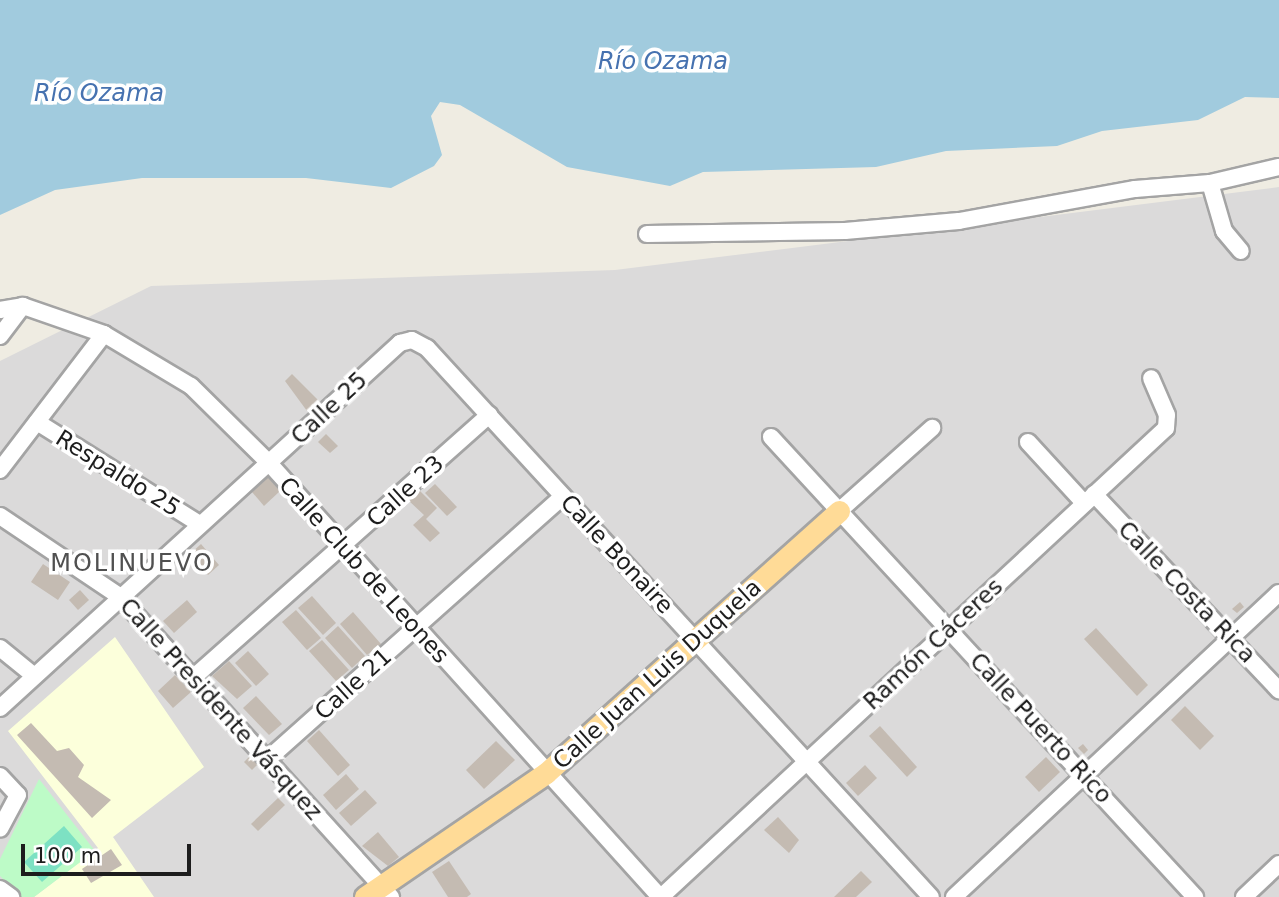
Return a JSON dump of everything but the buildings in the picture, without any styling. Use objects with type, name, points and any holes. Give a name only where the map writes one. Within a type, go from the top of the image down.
[{"type":"main road","name":"Calle Juan Luis Duquela","points":[[379,893],[546,773],[839,511]]},
{"type":"street","points":[[647,234],[845,231],[1210,183],[1279,166]]},
{"type":"street","points":[[1210,183],[1224,231],[1241,251]]},
{"type":"street","points":[[0,310],[23,306]]},
{"type":"street","points":[[0,337],[23,306]]},
{"type":"street","name":"Calle Club de Leones","points":[[23,306],[104,334],[191,386],[269,463],[546,773],[661,897]]},
{"type":"street","points":[[0,470],[104,334]]},
{"type":"street","name":"Calle 25","points":[[0,708],[32,674],[400,342],[412,340]]},
{"type":"street","name":"Calle Bonaire","points":[[412,340],[489,415],[932,897]]},
{"type":"street","name":"Ramón Cáceres","points":[[661,897],[1168,424],[1151,378]]},
{"type":"street","name":"Calle 23","points":[[194,677],[489,415]]},
{"type":"street","name":"Respaldo 25","points":[[37,422],[198,523]]},
{"type":"street","name":"Calle Juan Luis Duquela","points":[[839,511],[932,428]]},
{"type":"street","name":"Calle Puerto Rico","points":[[771,437],[1195,897]]},
{"type":"street","name":"Calle Costa Rica","points":[[1028,442],[1233,639],[1279,690]]},
{"type":"street","name":"Calle 21","points":[[268,759],[563,496]]},
{"type":"street","name":"Calle Presidente Vásquez","points":[[0,516],[119,596],[268,759],[379,893]]},
{"type":"street","points":[[954,897],[1233,639],[1279,593]]},
{"type":"street","points":[[0,648],[32,674]]},
{"type":"street","points":[[0,830],[18,795],[3,777]]},
{"type":"street","points":[[1244,897],[1279,864]]},
{"type":"street","points":[[0,889],[11,897]]},
{"type":"shaded area","points":[[1279,187],[1279,897],[0,897],[0,361],[151,286],[615,270]]},
{"type":"shaded area","points":[[115,637],[204,767],[113,837],[154,897],[34,897],[98,848],[8,731]]},
{"type":"green space","points":[[39,779],[95,851],[34,897],[21,897],[0,876],[0,859]]},
{"type":"green space","points":[[64,826],[82,847],[42,882],[24,862]]},
{"type":"water","name":"Río Ozama","points":[[0,0],[1279,0],[1279,98],[1245,97],[1198,120],[1102,131],[1057,146],[946,151],[876,167],[703,172],[670,186],[567,167],[460,105],[440,102],[431,116],[442,155],[434,166],[391,188],[306,178],[142,178],[55,190],[0,215]]},
{"type":"district","name":"MOLINUEVO","points":[[132,564]]}]
